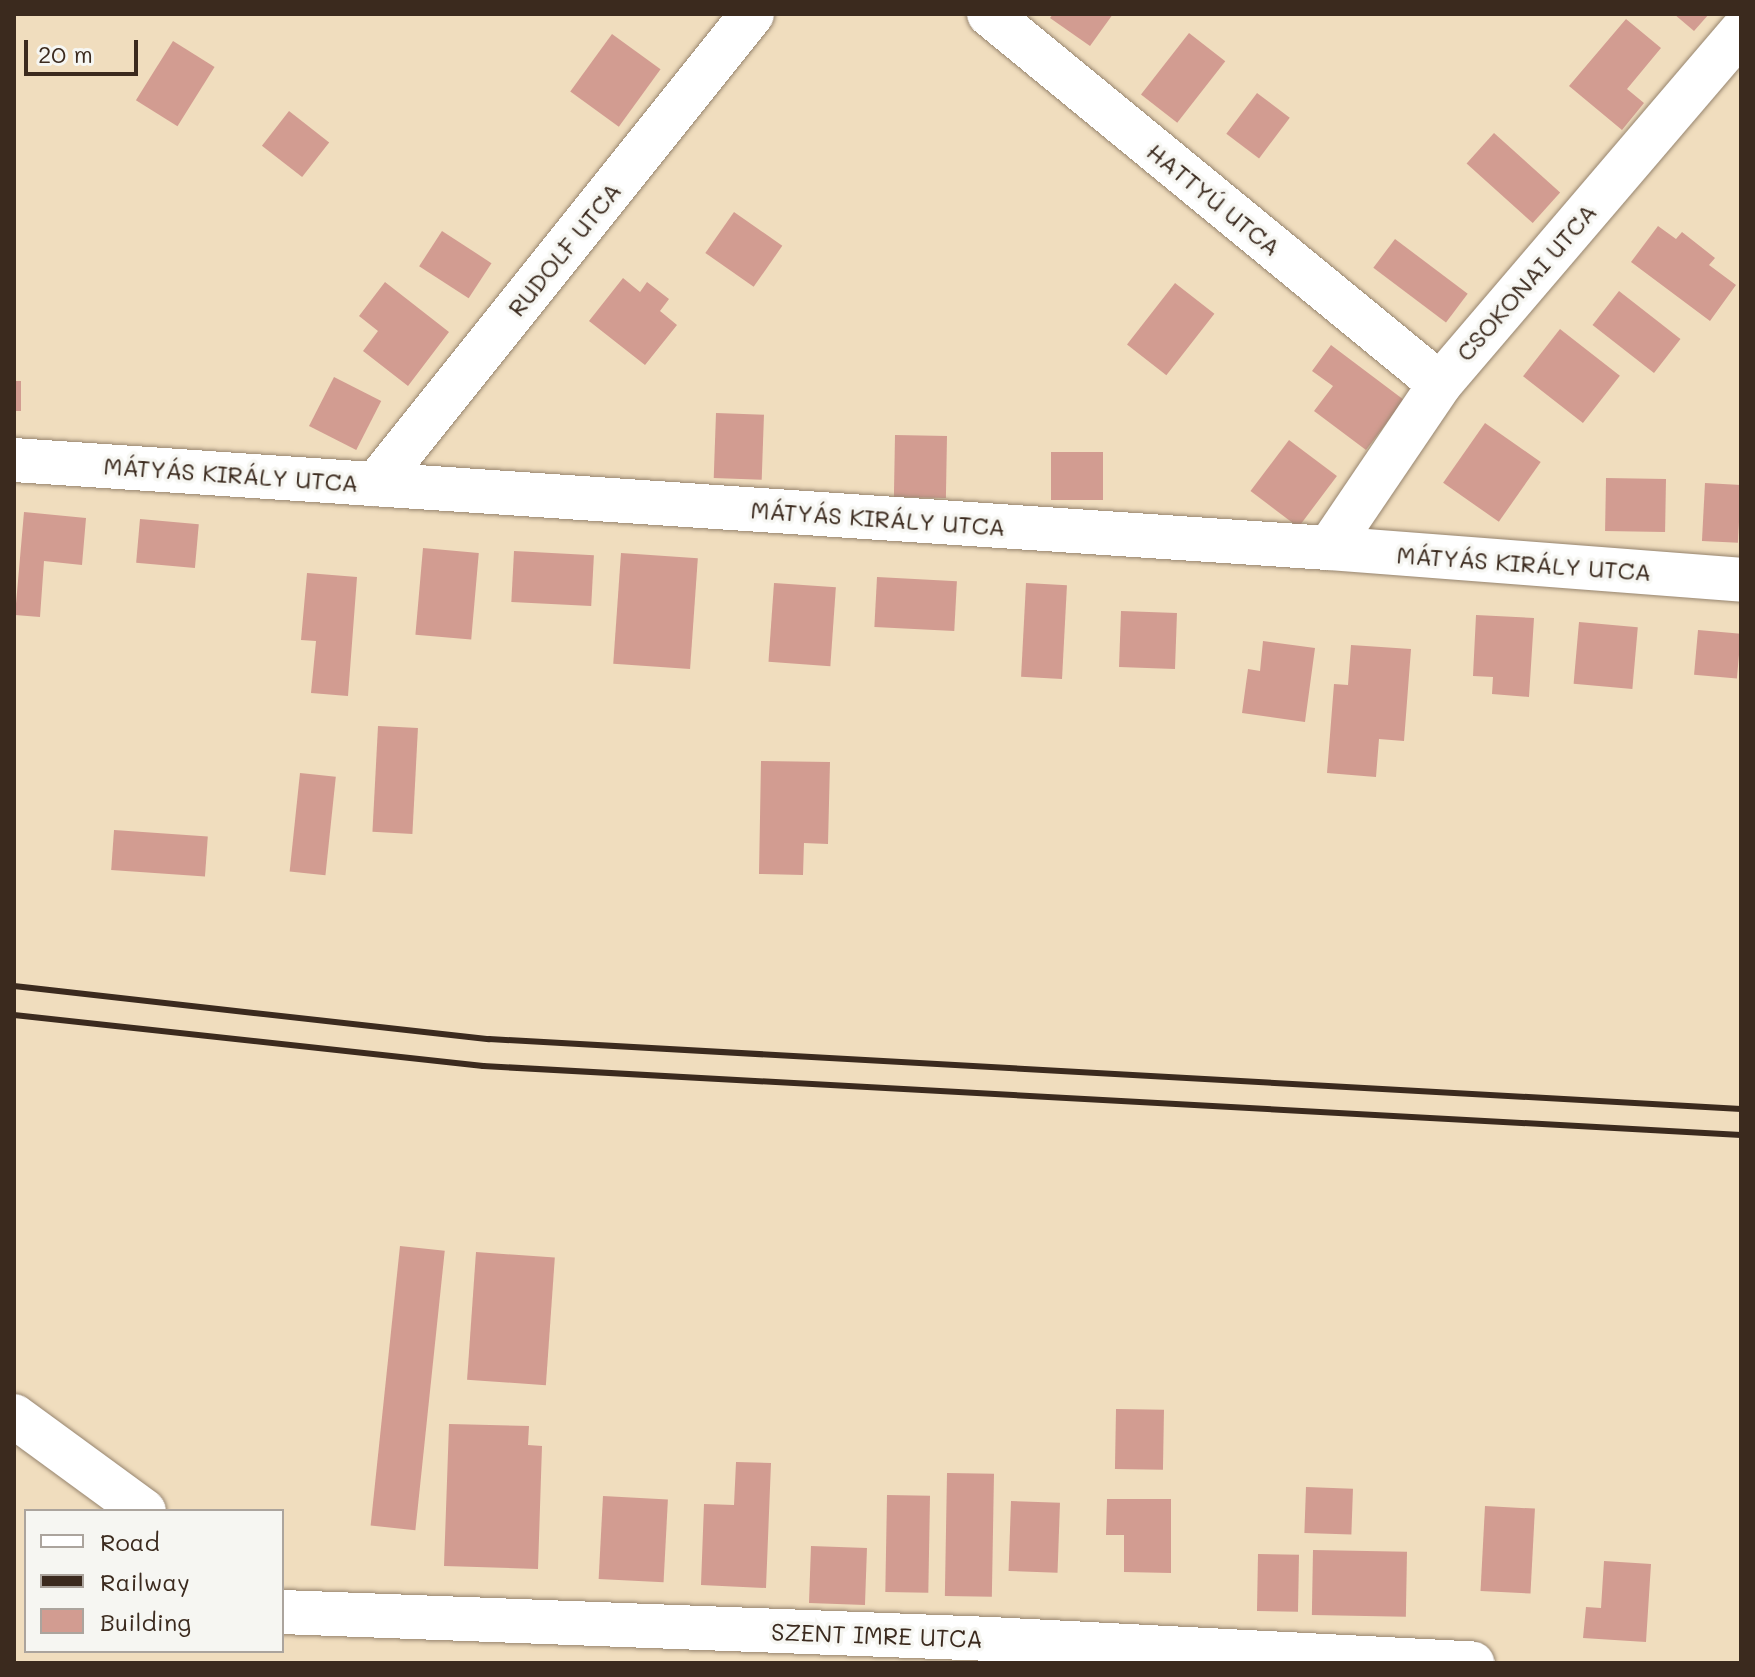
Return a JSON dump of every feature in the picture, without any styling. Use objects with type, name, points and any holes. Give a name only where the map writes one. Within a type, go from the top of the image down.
[{"type":"street","name":"RUDOLF UTCA","points":[[376,484],[752,14]]},
{"type":"street","name":"HATTYÚ UTCA","points":[[989,14],[1440,384]]},
{"type":"street","name":"CSOKONAI UTCA","points":[[1329,548],[1440,384],[1741,31]]},
{"type":"street","name":"MÁTYÁS KIRÁLY UTCA","points":[[14,460],[1329,548],[1741,580]]},
{"type":"street","points":[[14,1416],[141,1509]]},
{"type":"street","name":"SZENT IMRE UTCA","points":[[284,1612],[985,1651],[1472,1663]]},
{"type":"building","points":[[1053,14],[1113,14],[1090,46],[1050,18]]},
{"type":"building","points":[[1674,14],[1709,14],[1694,31]]},
{"type":"building","points":[[1626,19],[1661,48],[1627,89],[1644,103],[1622,130],[1569,86]]},
{"type":"building","points":[[1189,33],[1225,61],[1177,123],[1141,94]]},
{"type":"building","points":[[612,34],[661,69],[619,127],[570,91]]},
{"type":"building","points":[[173,41],[215,67],[177,126],[136,100]]},
{"type":"building","points":[[1257,93],[1290,118],[1259,158],[1226,134]]},
{"type":"building","points":[[289,111],[329,142],[302,177],[262,146]]},
{"type":"building","points":[[1494,133],[1560,193],[1533,223],[1467,163]]},
{"type":"building","points":[[734,212],[782,246],[754,287],[705,253]]},
{"type":"building","points":[[1658,226],[1676,239],[1682,232],[1715,258],[1709,265],[1736,285],[1710,321],[1631,262]]},
{"type":"building","points":[[442,231],[491,263],[469,298],[419,266]]},
{"type":"building","points":[[1395,239],[1468,294],[1446,323],[1373,268]]},
{"type":"building","points":[[623,278],[640,292],[647,282],[669,299],[660,311],[677,325],[645,365],[589,321]]},
{"type":"building","points":[[385,282],[449,332],[408,386],[363,351],[378,331],[359,316]]},
{"type":"building","points":[[1175,283],[1214,314],[1166,375],[1127,344]]},
{"type":"building","points":[[1619,291],[1680,339],[1654,373],[1593,325]]},
{"type":"building","points":[[1560,329],[1620,376],[1583,423],[1523,376]]},
{"type":"building","points":[[1331,345],[1404,400],[1366,450],[1314,411],[1333,386],[1312,371]]},
{"type":"building","points":[[334,377],[381,401],[356,450],[309,426]]},
{"type":"building","points":[[14,381],[21,381],[21,411],[14,411]]},
{"type":"building","points":[[716,413],[764,415],[762,480],[714,478]]},
{"type":"building","points":[[1485,423],[1541,462],[1499,522],[1443,483]]},
{"type":"building","points":[[895,435],[947,436],[946,498],[894,497]]},
{"type":"building","points":[[1289,440],[1337,476],[1298,527],[1250,491]]},
{"type":"building","points":[[1051,452],[1103,452],[1103,500],[1051,500]]},
{"type":"building","points":[[1606,478],[1666,479],[1665,532],[1605,531]]},
{"type":"building","points":[[1705,483],[1741,485],[1738,543],[1702,541]]},
{"type":"building","points":[[24,512],[86,518],[82,565],[44,561],[40,617],[15,615]]},
{"type":"building","points":[[140,519],[199,524],[195,568],[136,563]]},
{"type":"building","points":[[423,548],[479,553],[471,640],[415,635]]},
{"type":"building","points":[[514,551],[594,555],[591,606],[511,602]]},
{"type":"building","points":[[621,553],[698,558],[690,669],[613,664]]},
{"type":"building","points":[[307,573],[357,577],[348,696],[311,693],[316,641],[301,640]]},
{"type":"building","points":[[877,577],[957,581],[954,631],[874,627]]},
{"type":"building","points":[[774,583],[836,587],[830,666],[768,662]]},
{"type":"building","points":[[1026,583],[1067,585],[1062,679],[1021,677]]},
{"type":"building","points":[[1121,611],[1177,613],[1175,669],[1119,667]]},
{"type":"building","points":[[1476,615],[1534,618],[1529,697],[1492,694],[1493,677],[1473,676]]},
{"type":"building","points":[[1579,622],[1638,627],[1632,689],[1574,684]]},
{"type":"building","points":[[1698,630],[1741,634],[1737,679],[1694,675]]},
{"type":"building","points":[[1263,641],[1315,648],[1305,722],[1242,713],[1248,669],[1260,671]]},
{"type":"building","points":[[1351,645],[1411,649],[1404,741],[1379,739],[1376,777],[1327,773],[1334,684],[1348,685]]},
{"type":"building","points":[[378,726],[418,728],[412,834],[372,832]]},
{"type":"building","points":[[761,761],[830,762],[828,844],[804,843],[803,875],[759,874]]},
{"type":"building","points":[[300,773],[336,777],[325,875],[290,871]]},
{"type":"building","points":[[114,830],[208,837],[205,876],[111,870]]},
{"type":"building","points":[[400,1246],[445,1251],[415,1530],[371,1525]]},
{"type":"building","points":[[476,1252],[555,1258],[546,1385],[467,1380]]},
{"type":"building","points":[[1116,1409],[1164,1410],[1163,1470],[1115,1469]]},
{"type":"building","points":[[449,1424],[529,1426],[528,1445],[542,1446],[538,1569],[444,1566]]},
{"type":"building","points":[[736,1462],[771,1463],[766,1588],[701,1585],[704,1504],[734,1505]]},
{"type":"building","points":[[947,1473],[994,1474],[992,1597],[945,1596]]},
{"type":"building","points":[[1306,1487],[1353,1489],[1351,1535],[1304,1533]]},
{"type":"building","points":[[887,1495],[930,1496],[928,1593],[885,1592]]},
{"type":"building","points":[[603,1496],[668,1499],[664,1582],[599,1579]]},
{"type":"building","points":[[1107,1499],[1171,1499],[1171,1573],[1124,1572],[1124,1535],[1106,1535]]},
{"type":"building","points":[[1011,1501],[1060,1503],[1058,1573],[1009,1571]]},
{"type":"building","points":[[1485,1506],[1535,1509],[1530,1594],[1481,1591]]},
{"type":"building","points":[[811,1546],[867,1548],[865,1605],[809,1603]]},
{"type":"building","points":[[1313,1550],[1407,1552],[1406,1617],[1312,1615]]},
{"type":"building","points":[[1258,1554],[1299,1555],[1298,1612],[1257,1611]]},
{"type":"building","points":[[1604,1561],[1651,1564],[1646,1642],[1583,1638],[1586,1607],[1601,1608]]},
{"type":"railway","points":[[14,986],[489,1039],[1741,1109]]},
{"type":"railway","points":[[14,1015],[483,1066],[1741,1135]]}]
